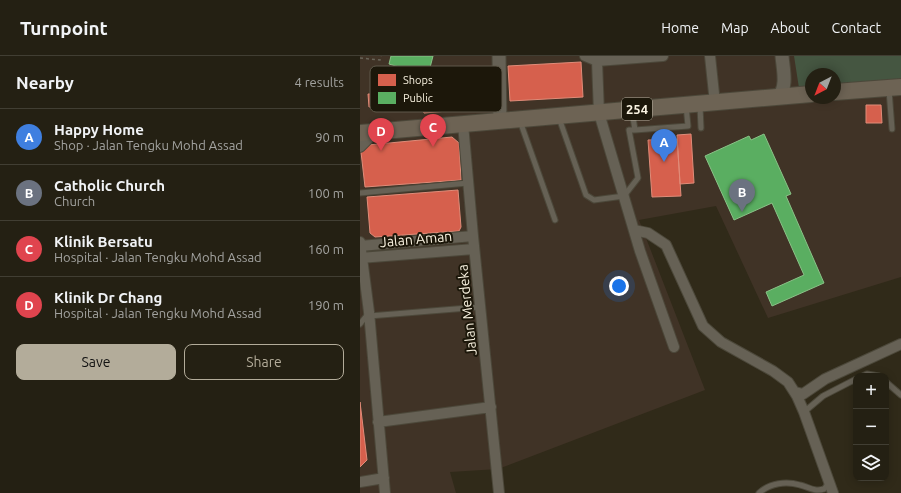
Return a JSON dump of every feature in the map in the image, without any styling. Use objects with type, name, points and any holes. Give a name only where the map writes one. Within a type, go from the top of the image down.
[{"type":"main road","points":[[841,92],[895,87]]},
{"type":"main road","name":"254","points":[[367,132],[805,95]]},
{"type":"street","points":[[499,56],[499,66]]},
{"type":"street","points":[[585,56],[597,61],[663,56]]},
{"type":"street","points":[[700,104],[710,56]]},
{"type":"street","points":[[778,97],[782,93],[784,87],[782,56]]},
{"type":"street","points":[[597,61],[599,113],[634,230],[674,347]]},
{"type":"street","points":[[500,112],[500,121]]},
{"type":"street","name":"Jalan Merdeka","points":[[463,124],[499,493]]},
{"type":"street","points":[[360,147],[367,132]]},
{"type":"street","points":[[634,230],[648,232],[666,245],[703,326],[721,342],[773,371],[788,382],[796,394],[804,412],[834,493]]},
{"type":"street","name":"Jalan Aman","points":[[360,246],[473,236]]},
{"type":"street","points":[[360,242],[369,314],[378,422],[386,493]]},
{"type":"street","name":"Jalan Aman","points":[[361,258],[474,249]]},
{"type":"street","points":[[796,394],[803,394],[825,379],[901,344]]},
{"type":"street","points":[[378,422],[491,407]]},
{"type":"street","points":[[360,482],[384,478]]},
{"type":"lane","points":[[892,129],[895,87]]},
{"type":"lane","points":[[700,104],[701,128]]},
{"type":"lane","points":[[558,116],[586,194],[594,200],[624,196],[638,178],[629,130],[688,126],[700,104]]},
{"type":"lane","points":[[632,110],[635,130]]},
{"type":"lane","points":[[520,120],[555,220]]},
{"type":"lane","points":[[360,193],[468,183]]},
{"type":"lane","points":[[360,324],[369,314],[480,307]]},
{"type":"lane","points":[[804,412],[823,396],[853,381]]},
{"type":"lane","points":[[889,385],[901,395]]},
{"type":"lane","points":[[759,493],[769,485],[785,483],[800,484],[818,491],[824,489],[830,482]]},
{"type":"path","points":[[360,58],[380,60],[381,56]]},
{"type":"shaded area","points":[[360,56],[901,56],[901,277],[768,318],[716,206],[639,220],[705,390],[498,469],[450,472],[456,493],[360,493]]},
{"type":"green space","points":[[794,56],[901,56],[901,83],[841,88],[841,68],[805,68],[805,90],[799,88]]},
{"type":"building: Shops","points":[[581,62],[583,97],[510,101],[508,66]]},
{"type":"building: Shops","points":[[368,94],[370,94],[370,107],[369,107]]},
{"type":"building: Shops","points":[[866,105],[881,105],[882,123],[866,123]]},
{"type":"building: Shops","points":[[691,134],[694,183],[680,184],[677,135]]},
{"type":"building: Shops","points":[[452,137],[459,143],[461,180],[365,187],[361,152],[368,145]]},
{"type":"building: Shops","points":[[677,139],[681,196],[652,197],[648,140]]},
{"type":"building: Shops","points":[[458,190],[461,227],[459,231],[375,237],[370,233],[367,197]]},
{"type":"building: Shops","points":[[360,402],[367,460],[360,467]]},
{"type":"building: Public","points":[[391,56],[433,56],[430,66],[396,66],[389,64]]},
{"type":"building: Public","points":[[764,134],[791,194],[786,196],[824,283],[772,306],[766,292],[804,275],[772,203],[734,220],[705,156],[749,136],[751,140]]},
{"type":"place","name":"Klinik Bersatu","points":[[433,147]]},
{"type":"place","name":"Klinik Dr Chang","points":[[381,151]]},
{"type":"place","name":"Happy Home","points":[[664,162]]},
{"type":"place","name":"Catholic Church","points":[[742,212]]}]
